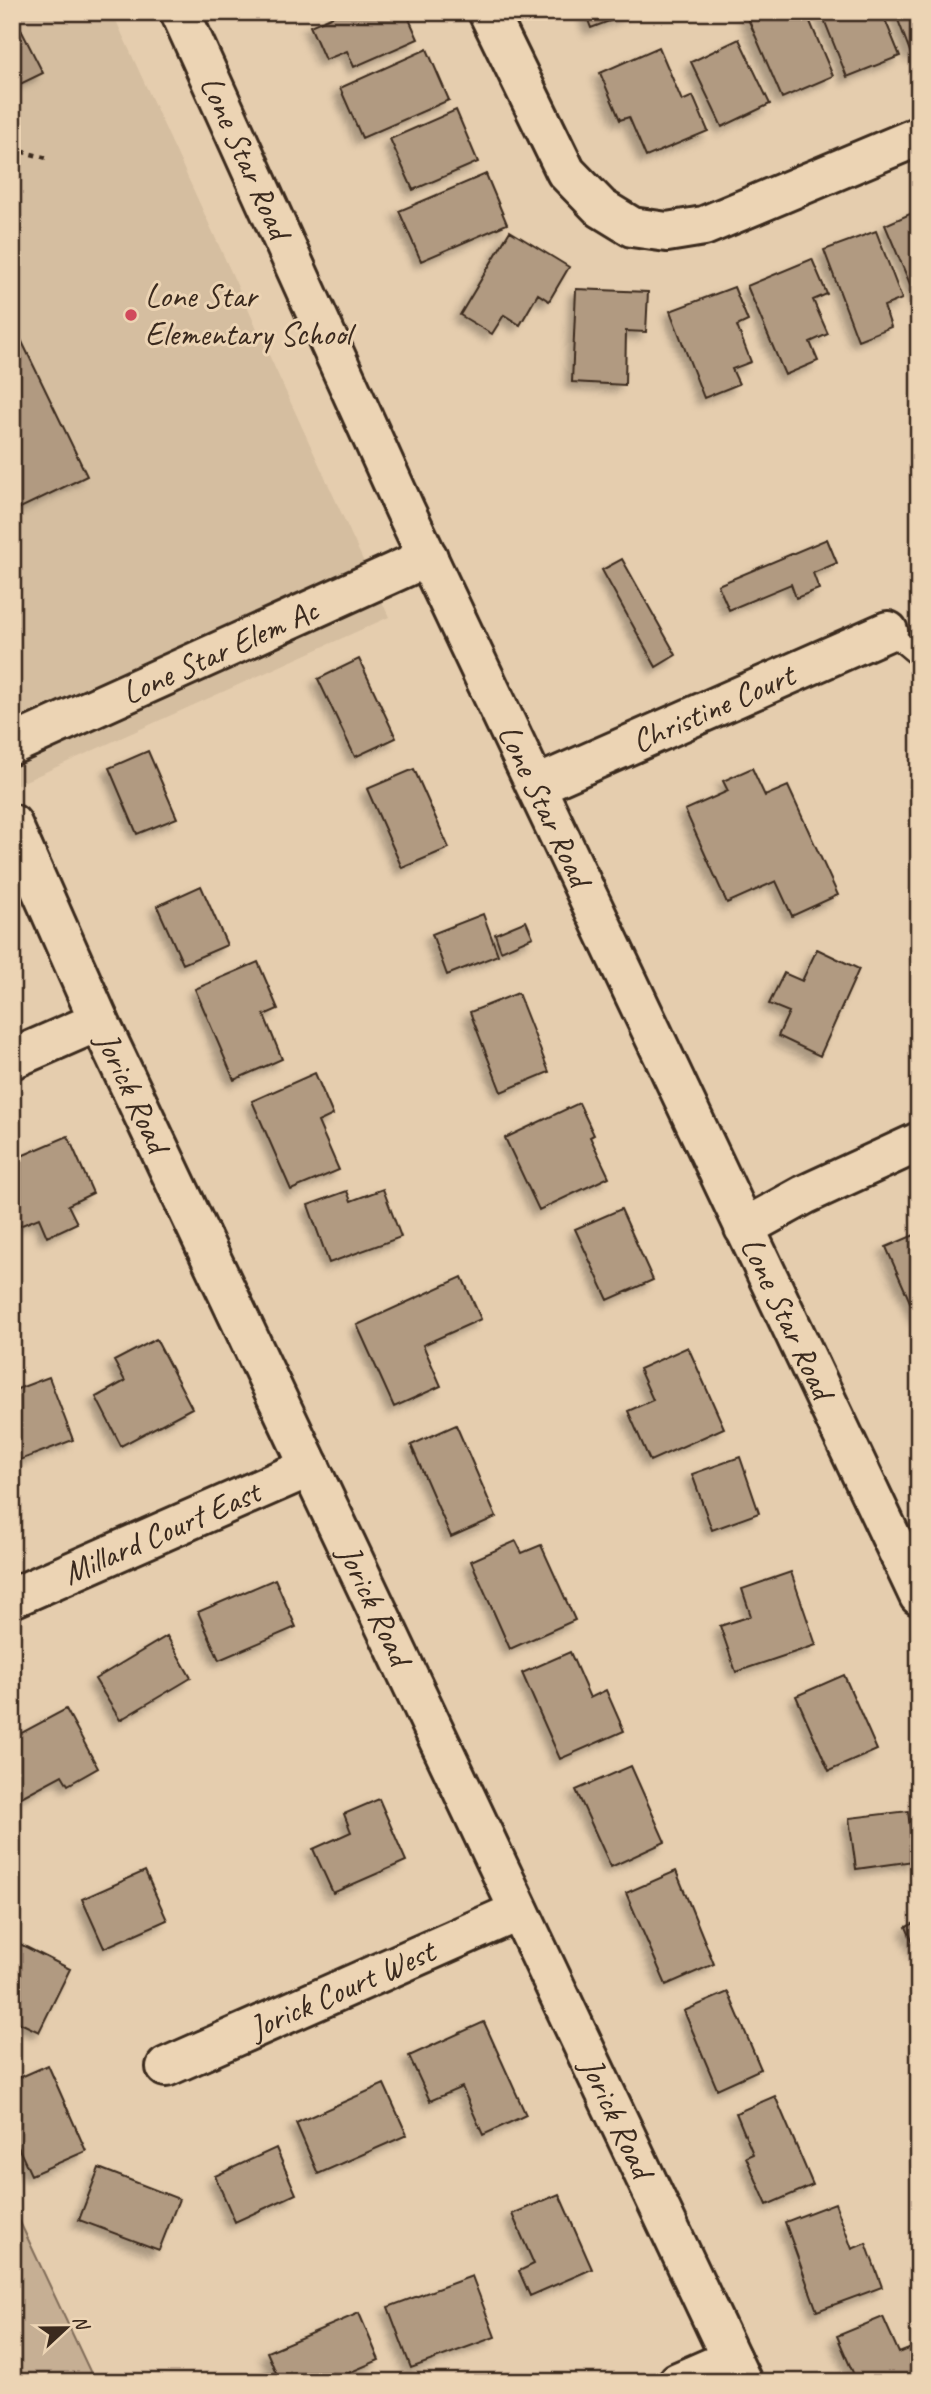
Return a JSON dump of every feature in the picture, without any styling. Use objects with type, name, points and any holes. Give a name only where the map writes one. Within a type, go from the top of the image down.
[{"type":"street","points":[[488,12],[566,172],[601,208],[632,227],[667,232],[704,226],[919,136]]},
{"type":"street","name":"Lone Star Road","points":[[187,14],[428,557],[538,785],[744,1228],[910,1554],[919,1596]]},
{"type":"street","name":"Lone Star Elem Ac","points":[[12,746],[428,557]]},
{"type":"street","name":"Christine Court","points":[[538,785],[888,631]]},
{"type":"street","name":"Jorick Road","points":[[12,824],[99,1021],[736,2370]]},
{"type":"street","points":[[12,1059],[99,1021]]},
{"type":"street","points":[[744,1228],[804,1195],[919,1142]]},
{"type":"street","name":"Millard Court East","points":[[12,1598],[310,1467]]},
{"type":"street","name":"Jorick Court West","points":[[166,2067],[519,1911]]},
{"type":"street","points":[[678,2382],[736,2370]]},
{"type":"lane","points":[[888,631],[919,657]]},
{"type":"path","points":[[12,149],[47,158]]},
{"type":"shaded area","name":"Lone Star Elementary School","points":[[12,12],[112,12],[389,617],[12,787]]},
{"type":"shaded area","points":[[12,2205],[95,2382],[12,2382]]},
{"type":"building","points":[[12,12],[43,73],[12,88]]},
{"type":"building","points":[[342,12],[406,12],[418,39],[354,67],[347,51],[325,60],[310,26]]},
{"type":"building","points":[[585,12],[633,12],[591,28]]},
{"type":"building","points":[[806,12],[833,76],[782,98],[746,14]]},
{"type":"building","points":[[821,12],[882,12],[900,56],[847,77]]},
{"type":"building","points":[[895,12],[919,12],[919,51],[911,54]]},
{"type":"building","points":[[739,39],[770,104],[722,127],[691,62]]},
{"type":"building","points":[[659,47],[682,101],[693,96],[708,131],[646,157],[629,117],[620,120],[600,73]]},
{"type":"building","points":[[427,49],[449,100],[362,138],[340,88]]},
{"type":"building","points":[[456,110],[478,162],[413,190],[390,139]]},
{"type":"building","points":[[486,174],[507,224],[421,261],[399,211]]},
{"type":"building","points":[[919,210],[919,305],[885,225]]},
{"type":"building","points":[[510,231],[569,267],[549,301],[538,294],[520,325],[504,315],[492,334],[460,315]]},
{"type":"building","points":[[876,231],[902,299],[884,306],[891,327],[858,340],[824,250]]},
{"type":"building","points":[[812,259],[827,294],[813,300],[828,334],[810,342],[818,361],[785,375],[747,286]]},
{"type":"building","points":[[734,287],[748,321],[737,326],[751,362],[732,369],[739,384],[704,398],[670,311]]},
{"type":"building","points":[[576,289],[648,292],[646,332],[626,331],[625,385],[572,382]]},
{"type":"building","points":[[12,321],[87,476],[12,512]]},
{"type":"building","points":[[827,539],[837,563],[813,573],[819,589],[796,598],[791,584],[729,610],[718,585]]},
{"type":"building","points":[[622,559],[676,655],[656,667],[602,570]]},
{"type":"building","points":[[359,659],[396,738],[355,757],[318,679]]},
{"type":"building","points":[[148,751],[177,818],[137,834],[109,768]]},
{"type":"building","points":[[752,768],[765,796],[788,786],[838,895],[792,916],[776,881],[727,903],[685,810],[728,791],[723,781]]},
{"type":"building","points":[[414,769],[449,848],[402,868],[367,789]]},
{"type":"building","points":[[201,886],[227,945],[183,964],[157,906]]},
{"type":"building","points":[[483,914],[498,955],[447,975],[432,934]]},
{"type":"building","points":[[526,921],[533,937],[501,951],[495,934]]},
{"type":"building","points":[[817,949],[859,969],[820,1056],[778,1036],[789,1012],[769,1004],[784,973],[802,981]]},
{"type":"building","points":[[258,962],[278,1009],[264,1015],[282,1059],[234,1080],[195,989]]},
{"type":"building","points":[[518,993],[549,1072],[501,1092],[470,1012]]},
{"type":"building","points":[[315,1073],[333,1115],[318,1122],[339,1170],[291,1190],[252,1101]]},
{"type":"building","points":[[579,1103],[594,1135],[590,1137],[609,1177],[539,1210],[505,1138]]},
{"type":"building","points":[[68,1136],[93,1193],[68,1205],[77,1223],[47,1237],[39,1218],[12,1229],[12,1160]]},
{"type":"building","points":[[383,1189],[401,1237],[329,1263],[308,1205],[347,1191],[351,1201]]},
{"type":"building","points":[[621,1209],[653,1280],[608,1300],[575,1229]]},
{"type":"building","points":[[919,1233],[919,1318],[917,1318],[886,1247]]},
{"type":"building","points":[[462,1277],[481,1319],[423,1345],[441,1386],[394,1407],[357,1325]]},
{"type":"building","points":[[156,1339],[192,1408],[121,1446],[96,1397],[125,1381],[114,1361]]},
{"type":"building","points":[[688,1347],[724,1428],[650,1461],[628,1411],[653,1400],[639,1369]]},
{"type":"building","points":[[49,1377],[73,1440],[12,1463],[12,1391]]},
{"type":"building","points":[[456,1425],[496,1517],[451,1537],[411,1445]]},
{"type":"building","points":[[740,1457],[759,1513],[712,1530],[692,1474]]},
{"type":"building","points":[[516,1541],[522,1553],[541,1545],[575,1620],[510,1649],[471,1561]]},
{"type":"building","points":[[791,1572],[816,1645],[736,1672],[720,1626],[751,1616],[742,1589]]},
{"type":"building","points":[[275,1579],[296,1627],[219,1660],[198,1612]]},
{"type":"building","points":[[167,1636],[191,1678],[120,1720],[95,1679]]},
{"type":"building","points":[[570,1652],[590,1698],[606,1690],[624,1731],[560,1759],[522,1673]]},
{"type":"building","points":[[844,1675],[877,1750],[829,1771],[796,1696]]},
{"type":"building","points":[[66,1709],[98,1768],[68,1785],[62,1775],[12,1802],[12,1738]]},
{"type":"building","points":[[631,1766],[665,1842],[611,1867],[576,1790]]},
{"type":"building","points":[[379,1799],[406,1861],[333,1893],[313,1849],[351,1832],[344,1814]]},
{"type":"building","points":[[908,1811],[914,1861],[856,1869],[849,1818]]},
{"type":"building","points":[[145,1871],[167,1920],[104,1948],[82,1899]]},
{"type":"building","points":[[676,1871],[714,1964],[666,1985],[626,1893]]},
{"type":"building","points":[[919,1921],[919,1956],[906,1927]]},
{"type":"building","points":[[12,1940],[70,1969],[39,2032],[12,2019]]},
{"type":"building","points":[[728,1992],[761,2069],[717,2089],[684,2011]]},
{"type":"building","points":[[484,2022],[526,2115],[483,2135],[462,2087],[430,2101],[409,2056]]},
{"type":"building","points":[[48,2065],[86,2151],[31,2175],[12,2134],[12,2081]]},
{"type":"building","points":[[384,2084],[407,2135],[318,2174],[296,2123]]},
{"type":"building","points":[[775,2096],[813,2185],[767,2205],[746,2157],[753,2154],[736,2113]]},
{"type":"building","points":[[276,2148],[296,2194],[235,2222],[215,2176]]},
{"type":"building","points":[[99,2168],[179,2199],[159,2250],[79,2220]]},
{"type":"building","points":[[559,2194],[592,2269],[530,2296],[519,2271],[534,2264],[512,2214]]},
{"type":"building","points":[[835,2203],[852,2249],[866,2243],[882,2287],[817,2311],[785,2222]]},
{"type":"building","points":[[472,2276],[495,2337],[411,2368],[388,2307]]},
{"type":"building","points":[[359,2313],[379,2360],[328,2382],[280,2382],[267,2352]]},
{"type":"building","points":[[883,2317],[899,2353],[914,2347],[919,2357],[919,2382],[857,2382],[837,2336]]},
{"type":"place","name":"Lone Star Elementary School","points":[[131,315]]}]
